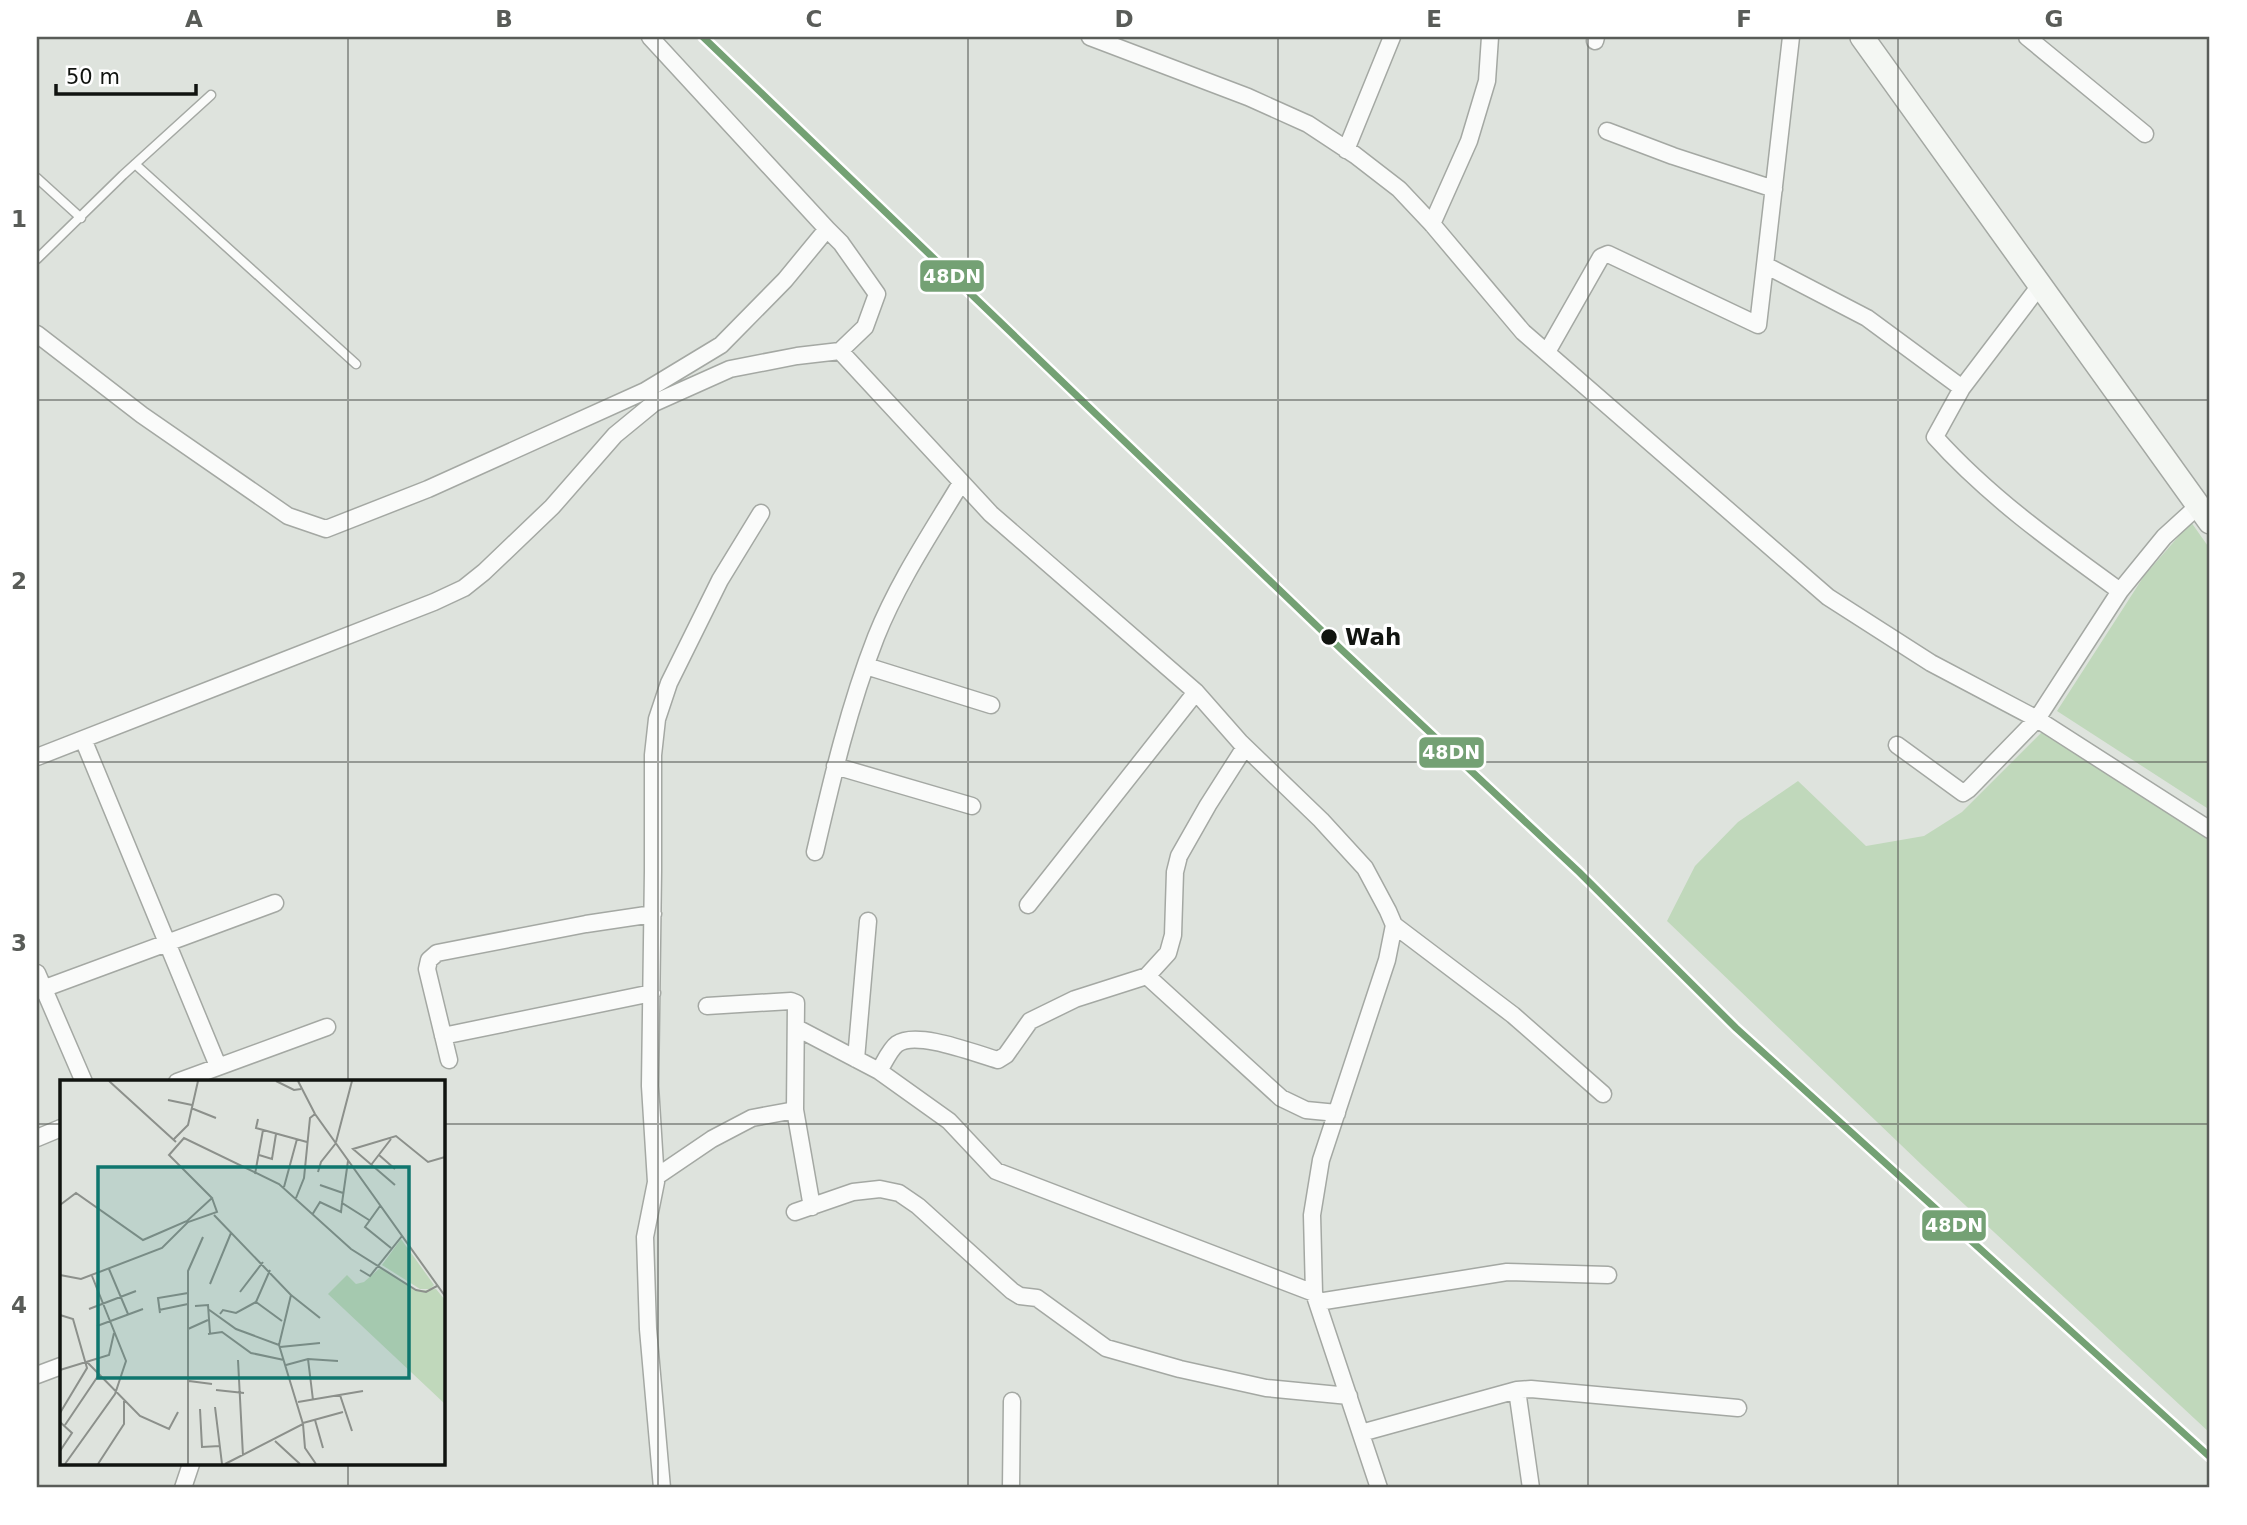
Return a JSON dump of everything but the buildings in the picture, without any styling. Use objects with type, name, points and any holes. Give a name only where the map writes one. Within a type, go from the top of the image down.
[{"type":"main road","points":[[1862,37],[2204,514]]},
{"type":"street","points":[[37,757],[464,588],[552,507],[615,435],[654,403],[730,369],[840,351],[865,327],[877,294],[841,243],[650,37]]},
{"type":"street","points":[[1090,37],[1272,108],[1308,124],[1346,150],[1399,189],[1523,332],[1828,597],[1931,663],[2037,719],[2210,830]]},
{"type":"street","points":[[1135,54],[1138,37]]},
{"type":"street","points":[[1346,150],[1392,37]]},
{"type":"street","points":[[1432,224],[1469,141],[1488,80],[1490,37]]},
{"type":"street","points":[[1547,352],[1601,257],[1608,254],[1758,325],[1791,37]]},
{"type":"street","points":[[2027,37],[2146,134]]},
{"type":"street","points":[[1607,131],[1673,156],[1774,188]]},
{"type":"street","points":[[37,334],[142,415],[288,516],[326,529],[428,489],[656,384],[721,345],[785,280],[827,229]]},
{"type":"street","points":[[1765,265],[1867,318],[1962,388]]},
{"type":"street","points":[[2041,284],[1962,388],[1935,437],[2037,532],[2120,591]]},
{"type":"street","points":[[840,351],[991,514],[1196,692],[1245,747],[1321,820],[1365,868],[1394,925],[1514,1015],[1603,1094]]},
{"type":"street","points":[[815,852],[835,766],[876,637],[901,582],[961,483]]},
{"type":"street","points":[[662,1488],[648,1329],[645,1237],[656,1177],[650,1086],[653,755],[657,719],[669,683],[720,580],[761,513]]},
{"type":"street","points":[[1897,745],[1963,793],[1969,789],[2037,719],[2120,591],[2164,537],[2204,514]]},
{"type":"street","points":[[866,666],[991,705]]},
{"type":"street","points":[[1028,905],[1196,692]]},
{"type":"street","points":[[83,738],[218,1066]]},
{"type":"street","points":[[879,1071],[896,1044],[908,1040],[932,1042],[998,1060],[1006,1055],[1030,1021],[1042,1013],[1075,999],[1147,976],[1168,953],[1173,935],[1175,872],[1179,856],[1245,747]]},
{"type":"street","points":[[835,766],[972,806]]},
{"type":"street","points":[[40,990],[275,903]]},
{"type":"street","points":[[449,1060],[427,969],[429,960],[437,953],[653,914]]},
{"type":"street","points":[[856,1059],[868,921]]},
{"type":"street","points":[[1379,1488],[1316,1298],[1312,1215],[1321,1160],[1387,960],[1394,925]]},
{"type":"street","points":[[37,973],[40,990],[83,1080]]},
{"type":"street","points":[[1147,976],[1281,1098],[1306,1110],[1336,1113]]},
{"type":"street","points":[[443,1036],[652,993]]},
{"type":"street","points":[[707,1006],[791,1001],[796,1003],[795,1111],[812,1207]]},
{"type":"street","points":[[182,1080],[327,1027]]},
{"type":"street","points":[[797,1028],[879,1071],[949,1121],[996,1171],[1316,1298],[1507,1272],[1608,1275]]},
{"type":"street","points":[[656,1177],[712,1139],[752,1118],[795,1111]]},
{"type":"street","points":[[37,1138],[60,1128]]},
{"type":"street","points":[[796,1212],[853,1192],[880,1189],[899,1193],[918,1206],[1012,1291],[1020,1296],[1037,1298],[1106,1348],[1180,1369],[1266,1388],[1349,1396]]},
{"type":"street","points":[[37,1375],[60,1366]]},
{"type":"street","points":[[1361,1433],[1517,1390],[1531,1389],[1738,1408]]},
{"type":"street","points":[[1517,1390],[1531,1488]]},
{"type":"street","points":[[1011,1488],[1012,1401]]},
{"type":"street","points":[[183,1488],[190,1466]]},
{"type":"lane","points":[[37,259],[211,95]]},
{"type":"lane","points":[[135,164],[356,363]]},
{"type":"lane","points":[[37,178],[81,218]]},
{"type":"green space","points":[[2191,522],[2210,549],[2210,810],[2057,711],[2144,576]]},
{"type":"green space","points":[[2044,730],[2210,841],[2210,1433],[1923,1166],[1667,921],[1695,866],[1738,822],[1798,781],[1866,846],[1924,836],[1962,812]]},
{"type":"transit line","name":"48DN","points":[[703,37],[1343,651],[1579,872],[1736,1028],[2210,1457]]},
{"type":"place","name":"Wah","points":[[1329,637]]}]
